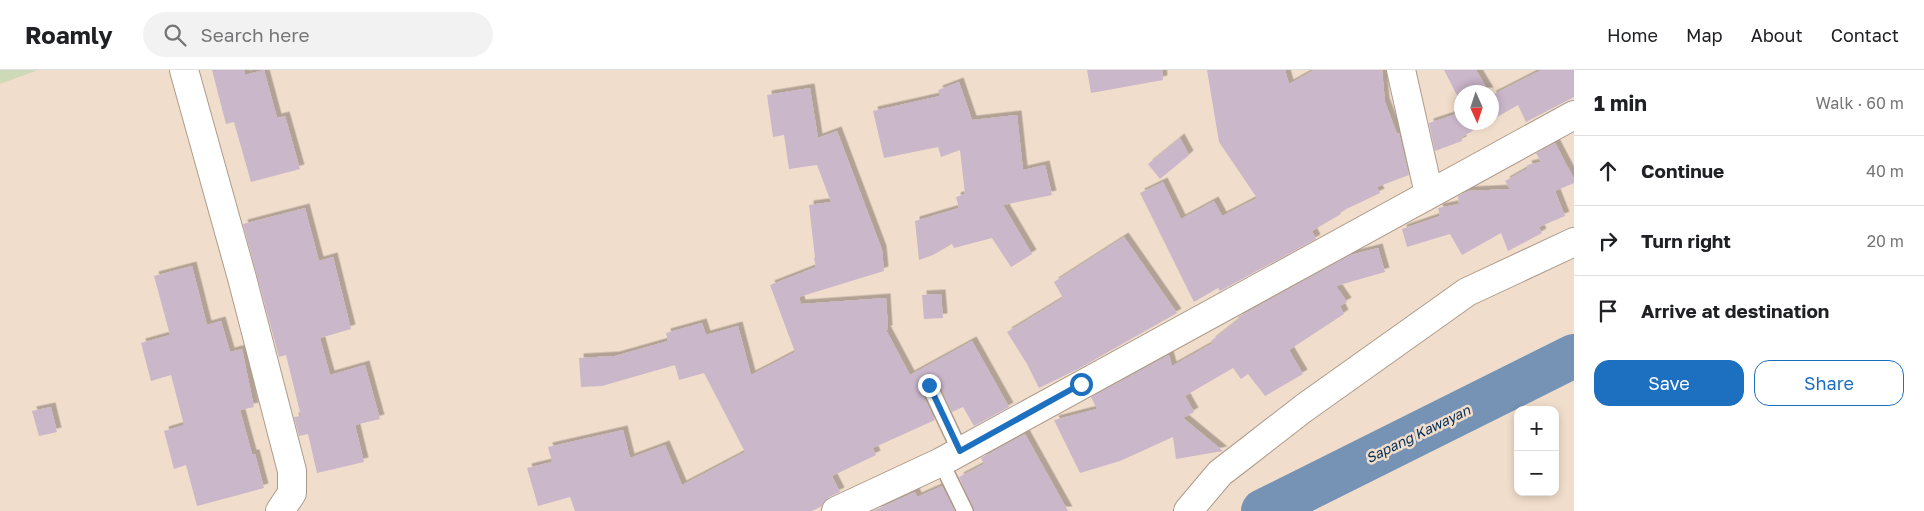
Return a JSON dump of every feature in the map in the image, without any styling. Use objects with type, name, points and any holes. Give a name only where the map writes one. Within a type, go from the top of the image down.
[{"type":"street","points":[[184,70],[242,278],[292,471],[292,493],[280,511]]},
{"type":"street","points":[[1401,70],[1430,194]]},
{"type":"street","points":[[849,508],[951,456],[1574,115]]},
{"type":"street","points":[[1188,511],[1220,473],[1246,452],[1304,408],[1467,292],[1574,242]]},
{"type":"lane","points":[[929,385],[951,456],[965,511]]},
{"type":"green space","points":[[0,70],[38,70],[0,84]]},
{"type":"building","points":[[212,70],[244,70],[245,75],[264,70],[277,118],[285,116],[300,169],[251,182],[234,122],[226,124]]},
{"type":"building","points":[[1087,70],[1162,70],[1163,80],[1091,93]]},
{"type":"building","points":[[1207,70],[1285,70],[1289,84],[1314,70],[1382,70],[1385,102],[1397,134],[1399,133],[1409,175],[1377,187],[1380,193],[1340,212],[1341,214],[1312,231],[1316,239],[1220,291],[1218,288],[1194,302],[1140,193],[1163,182],[1181,219],[1214,201],[1222,216],[1257,198],[1219,142]]},
{"type":"building","points":[[1444,70],[1476,70],[1485,85],[1454,85],[1454,89]]},
{"type":"building","points":[[1541,70],[1574,70],[1574,97],[1526,122],[1518,105],[1499,116],[1499,91]]},
{"type":"building","points":[[959,82],[972,120],[1017,115],[1023,170],[1045,165],[1052,195],[1003,205],[1032,254],[1011,267],[992,238],[954,248],[952,244],[933,255],[919,260],[915,221],[959,208],[956,197],[965,194],[960,150],[941,157],[938,147],[884,158],[873,111],[940,96],[938,90]]},
{"type":"building","points":[[810,88],[818,138],[837,131],[882,250],[884,271],[799,297],[801,304],[886,298],[888,330],[886,330],[910,375],[972,341],[1009,407],[974,426],[963,407],[952,412],[935,378],[925,377],[921,380],[920,389],[935,420],[873,448],[876,455],[832,476],[840,492],[829,497],[822,506],[812,511],[575,511],[570,497],[538,506],[527,468],[552,462],[548,447],[623,430],[630,458],[665,445],[682,485],[745,452],[704,373],[679,380],[675,365],[602,386],[581,387],[579,358],[615,356],[668,341],[666,333],[702,323],[706,335],[738,326],[751,375],[795,352],[770,285],[816,267],[809,205],[831,202],[817,165],[789,169],[784,135],[773,137],[767,95]]},
{"type":"building","points":[[1454,115],[1454,130],[1474,130],[1462,137],[1462,141],[1435,151],[1429,123]]},
{"type":"building","points":[[1180,138],[1189,155],[1160,179],[1148,164]]},
{"type":"building","points":[[1555,143],[1574,179],[1574,183],[1555,191],[1565,216],[1539,227],[1542,233],[1508,251],[1501,233],[1462,255],[1450,234],[1407,247],[1402,229],[1440,216],[1438,208],[1459,204],[1458,196],[1468,191],[1510,189],[1505,181],[1528,168],[1527,165],[1541,162],[1536,153]]},
{"type":"building","points":[[305,208],[319,261],[333,257],[351,329],[320,338],[330,375],[365,365],[380,419],[355,425],[364,462],[317,473],[308,434],[299,436],[294,417],[301,416],[286,355],[279,357],[243,224]]},
{"type":"building","points":[[1124,237],[1177,313],[1078,369],[1039,388],[1007,332],[1063,298],[1054,282]]},
{"type":"building","points":[[1378,248],[1385,272],[1336,286],[1347,302],[1340,306],[1344,314],[1289,350],[1303,374],[1265,396],[1248,374],[1241,379],[1233,368],[1185,396],[1194,412],[1183,418],[1223,451],[1176,459],[1173,437],[1120,461],[1080,473],[1054,420],[1097,409],[1091,397],[1169,355],[1172,366],[1213,343],[1211,341],[1239,319],[1238,317],[1350,255]]},
{"type":"building","points":[[192,266],[207,325],[221,321],[230,352],[242,349],[254,407],[240,410],[264,488],[197,506],[186,465],[174,469],[164,431],[184,425],[171,375],[151,381],[141,343],[170,335],[154,276]]},
{"type":"building","points":[[941,294],[943,318],[924,319],[922,295]]},
{"type":"building","points":[[51,407],[57,432],[39,436],[32,411]]},
{"type":"building","points":[[1025,434],[1068,511],[974,511],[959,477],[984,464],[981,458]]},
{"type":"building","points":[[942,486],[955,511],[873,511],[915,492],[917,497]]},
{"type":"waterway","name":"Sapang Kawayan","points":[[1263,511],[1574,356]]},
{"type":"route","points":[[929,385],[960,451],[1081,384]]}]
